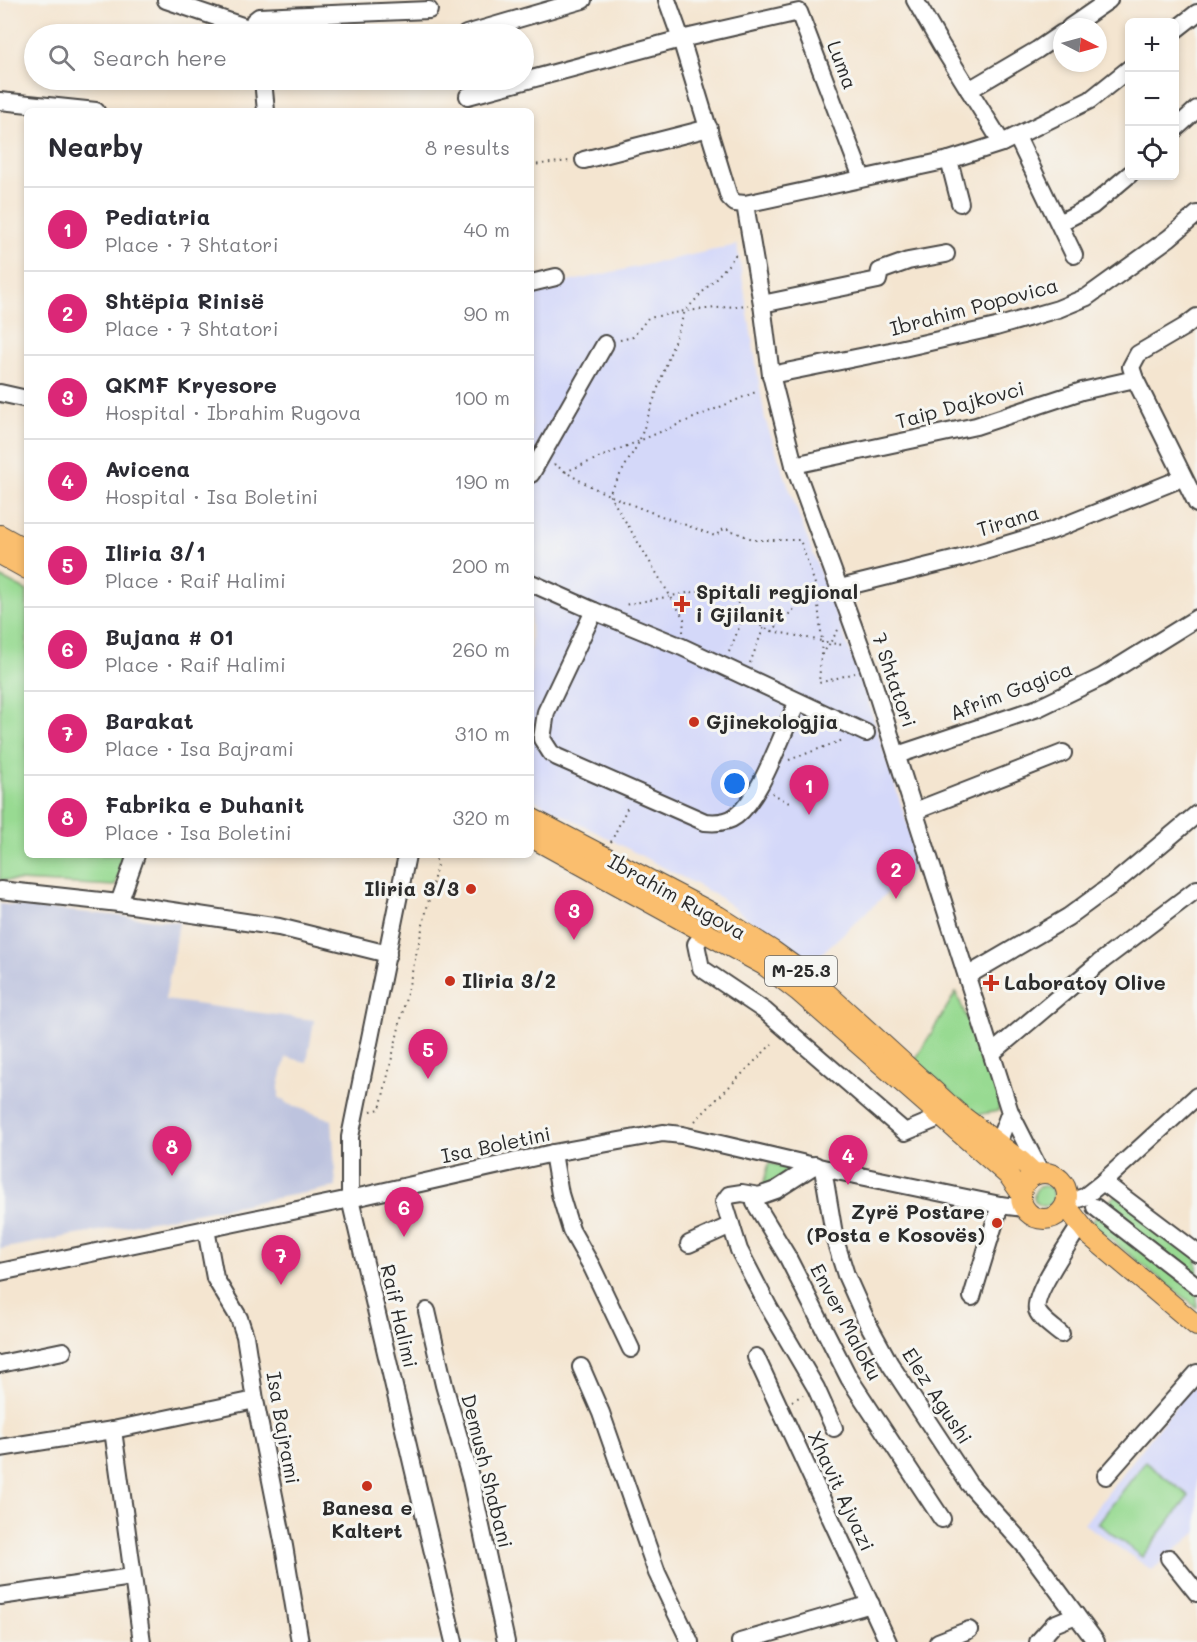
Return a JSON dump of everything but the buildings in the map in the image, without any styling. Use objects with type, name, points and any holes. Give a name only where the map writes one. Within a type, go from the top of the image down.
[{"type":"main road","points":[[0,535],[24,548]]},
{"type":"main road","points":[[0,554],[24,567]]},
{"type":"main road","name":"Ibrahim Rugova","points":[[534,820],[718,916],[809,977],[958,1113],[1038,1173],[1056,1176],[1062,1180],[1066,1187],[1067,1204],[1083,1232],[1197,1326]]},
{"type":"main road","name":"Ibrahim Rugova","points":[[534,839],[764,965],[798,991],[1010,1176],[1032,1216],[1083,1232]]},
{"type":"main road","points":[[1023,1200],[1027,1180],[1038,1173]]},
{"type":"main road","points":[[1042,1219],[1056,1216],[1067,1204]]},
{"type":"street","points":[[166,0],[233,24]]},
{"type":"street","points":[[500,24],[583,0]]},
{"type":"street","points":[[667,0],[729,197],[735,202],[745,204],[949,160],[1009,140],[1090,100],[1125,72]]},
{"type":"street","points":[[915,0],[969,90],[1009,140],[1059,223],[1074,255]]},
{"type":"street","points":[[1083,18],[1109,0]]},
{"type":"street","points":[[254,24],[254,21],[259,17],[429,10]]},
{"type":"street","name":"Luma","points":[[681,39],[799,12],[862,178]]},
{"type":"street","points":[[1179,27],[1197,13]]},
{"type":"street","points":[[534,78],[681,39]]},
{"type":"street","points":[[969,90],[1053,39]]},
{"type":"street","points":[[264,90],[267,108]]},
{"type":"street","points":[[468,96],[490,90]]},
{"type":"street","points":[[0,101],[67,108]]},
{"type":"street","points":[[1178,126],[1197,109]]},
{"type":"street","points":[[584,160],[709,128]]},
{"type":"street","points":[[949,160],[960,203]]},
{"type":"street","points":[[1059,223],[1092,206],[1125,179]]},
{"type":"street","name":"7 Shtatori","points":[[745,204],[771,375],[794,465],[869,669],[1010,1112],[1038,1173]]},
{"type":"street","name":"Ibrahim Popovica","points":[[771,375],[933,342],[1058,309],[1087,297],[1169,238],[1197,214]]},
{"type":"street","points":[[762,304],[878,280],[880,271],[908,261],[946,254]]},
{"type":"street","points":[[534,282],[556,278]]},
{"type":"street","points":[[1197,317],[1138,354],[1131,367],[1197,504]]},
{"type":"street","points":[[534,469],[605,344]]},
{"type":"street","name":"Taip Dajkovci","points":[[794,465],[976,426],[1082,391],[1135,379]]},
{"type":"street","points":[[0,393],[24,398]]},
{"type":"street","name":"Tirana","points":[[840,588],[961,558],[1051,531],[1175,481],[1181,474]]},
{"type":"street","points":[[534,584],[682,647],[866,733]]},
{"type":"street","points":[[594,611],[546,712],[542,739],[551,753],[557,757],[705,822],[713,823],[735,817],[759,787],[798,702]]},
{"type":"street","name":"Afrim Gagica","points":[[897,755],[1038,708],[1102,677],[1197,618]]},
{"type":"street","points":[[915,811],[1063,753]]},
{"type":"street","points":[[967,976],[1068,917],[1117,881],[1197,814]]},
{"type":"street","points":[[119,903],[135,858]]},
{"type":"street","name":"Raif Halimi","points":[[406,858],[350,1137],[350,1199],[454,1642]]},
{"type":"street","points":[[992,1053],[1099,963],[1197,889]]},
{"type":"street","points":[[0,890],[119,903],[279,927],[388,954]]},
{"type":"street","points":[[705,932],[696,944],[700,968],[765,1011],[905,1132],[940,1117]]},
{"type":"street","points":[[1067,1204],[1084,1197],[1103,1182],[1197,1096]]},
{"type":"street","points":[[998,1143],[1010,1112]]},
{"type":"street","name":"Isa Boletini","points":[[0,1272],[350,1199],[553,1153],[663,1133],[682,1135],[1000,1205],[1023,1200]]},
{"type":"street","points":[[553,1153],[560,1194],[571,1230],[592,1267],[631,1349]]},
{"type":"street","points":[[821,1167],[776,1190],[759,1196],[742,1192],[729,1195],[724,1202],[739,1250],[816,1388],[834,1428]]},
{"type":"street","name":"Elez Agushi","points":[[821,1167],[835,1240],[846,1275],[867,1322],[890,1364],[969,1484],[1024,1546],[1096,1642]]},
{"type":"street","points":[[1103,1182],[1197,1253]]},
{"type":"street","name":"Enver Maloku","points":[[759,1196],[755,1203],[792,1266],[849,1378],[942,1519]]},
{"type":"street","points":[[972,1297],[1000,1205]]},
{"type":"street","points":[[1095,1207],[1197,1286]]},
{"type":"street","points":[[688,1244],[731,1225]]},
{"type":"street","name":"Isa Bajrami","points":[[206,1229],[215,1278],[239,1318],[245,1336],[300,1642]]},
{"type":"street","points":[[1061,1334],[1040,1315],[1037,1310],[1038,1299],[1052,1270],[1083,1232]]},
{"type":"street","name":"Demush Shabani","points":[[427,1311],[444,1385],[471,1480],[506,1642]]},
{"type":"street","points":[[0,1364],[63,1351]]},
{"type":"street","name":"Xhavit Ajvazi","points":[[756,1357],[888,1642]]},
{"type":"street","points":[[581,1367],[601,1413],[657,1573],[690,1642]]},
{"type":"street","points":[[1106,1476],[1197,1373]]},
{"type":"street","points":[[0,1448],[113,1430],[255,1400]]},
{"type":"street","points":[[113,1430],[142,1642]]},
{"type":"street","points":[[1169,1558],[1197,1593]]},
{"type":"street","points":[[0,1596],[132,1577]]},
{"type":"street","points":[[740,1642],[871,1604]]},
{"type":"street","points":[[1038,1642],[1054,1624],[1076,1615]]},
{"type":"street","points":[[938,1642],[969,1630]]},
{"type":"path","points":[[534,165],[584,160]]},
{"type":"path","points":[[609,494],[639,442],[685,311],[728,265],[735,254],[752,240]]},
{"type":"path","points":[[605,344],[633,337],[648,318],[685,311],[762,304]]},
{"type":"path","points":[[771,375],[757,392],[564,472],[609,494],[715,536],[724,528],[755,540],[800,540],[816,587],[822,641],[819,683],[869,669]]},
{"type":"path","points":[[609,494],[684,619],[682,647]]},
{"type":"path","points":[[772,631],[816,587]]},
{"type":"path","points":[[594,611],[703,590],[738,603],[743,618],[723,666]]},
{"type":"path","points":[[822,656],[848,612]]},
{"type":"path","points":[[743,618],[772,631],[830,643]]},
{"type":"path","points":[[745,676],[764,627]]},
{"type":"path","points":[[767,769],[866,733]]},
{"type":"path","points":[[759,787],[789,802]]},
{"type":"path","points":[[610,846],[636,791]]},
{"type":"path","points":[[364,1112],[380,1109],[437,864],[436,858]]},
{"type":"path","points":[[682,1135],[772,1044]]},
{"type":"path","points":[[779,1408],[816,1388]]},
{"type":"shaded area","name":"Spitali regjional i Gjilanit","points":[[737,245],[765,419],[861,680],[920,863],[809,965],[718,896],[534,800],[534,289]]},
{"type":"shaded area","points":[[0,904],[179,922],[165,1000],[314,1020],[307,1062],[286,1057],[279,1085],[279,1097],[288,1104],[332,1120],[336,1187],[0,1249]]},
{"type":"shaded area","points":[[1197,1378],[1197,1532],[1152,1570],[1084,1524]]},
{"type":"green space","points":[[0,577],[24,589],[24,858],[124,858],[115,886],[0,880]]},
{"type":"green space","points":[[956,992],[998,1095],[1000,1103],[998,1111],[976,1115],[915,1060]]},
{"type":"green space","points":[[769,1163],[789,1167],[782,1177],[766,1187],[763,1185]]},
{"type":"green space","points":[[1040,1186],[1048,1186],[1054,1192],[1054,1200],[1048,1206],[1040,1206],[1034,1200],[1034,1192]]},
{"type":"green space","points":[[1116,1194],[1197,1257],[1197,1308],[1090,1223]]},
{"type":"green space","points":[[1145,1462],[1189,1496],[1142,1557],[1098,1523]]},
{"type":"place","name":"Spitali regjional i Gjilanit","points":[[682,604]]},
{"type":"place","name":"Gjinekologjia","points":[[694,722]]},
{"type":"place","name":"Pediatria","points":[[809,815]]},
{"type":"place","name":"Iliria 3/3","points":[[471,889]]},
{"type":"place","name":"Shtëpia Rinisë","points":[[896,899]]},
{"type":"place","name":"QKMF Kryesore","points":[[574,940]]},
{"type":"place","name":"Iliria 3/2","points":[[450,981]]},
{"type":"place","name":"Laboratoy Olive","points":[[991,983]]},
{"type":"place","name":"Iliria 3/1","points":[[428,1079]]},
{"type":"place","name":"Fabrika e Duhanit","points":[[172,1176]]},
{"type":"place","name":"Avicena","points":[[848,1185]]},
{"type":"place","name":"Zyrë Postare (Posta e Kosovës)","points":[[997,1223]]},
{"type":"place","name":"Bujana # 01","points":[[404,1237]]},
{"type":"place","name":"Barakat","points":[[281,1285]]},
{"type":"place","name":"Banesa e Kaltert","points":[[367,1486]]}]
